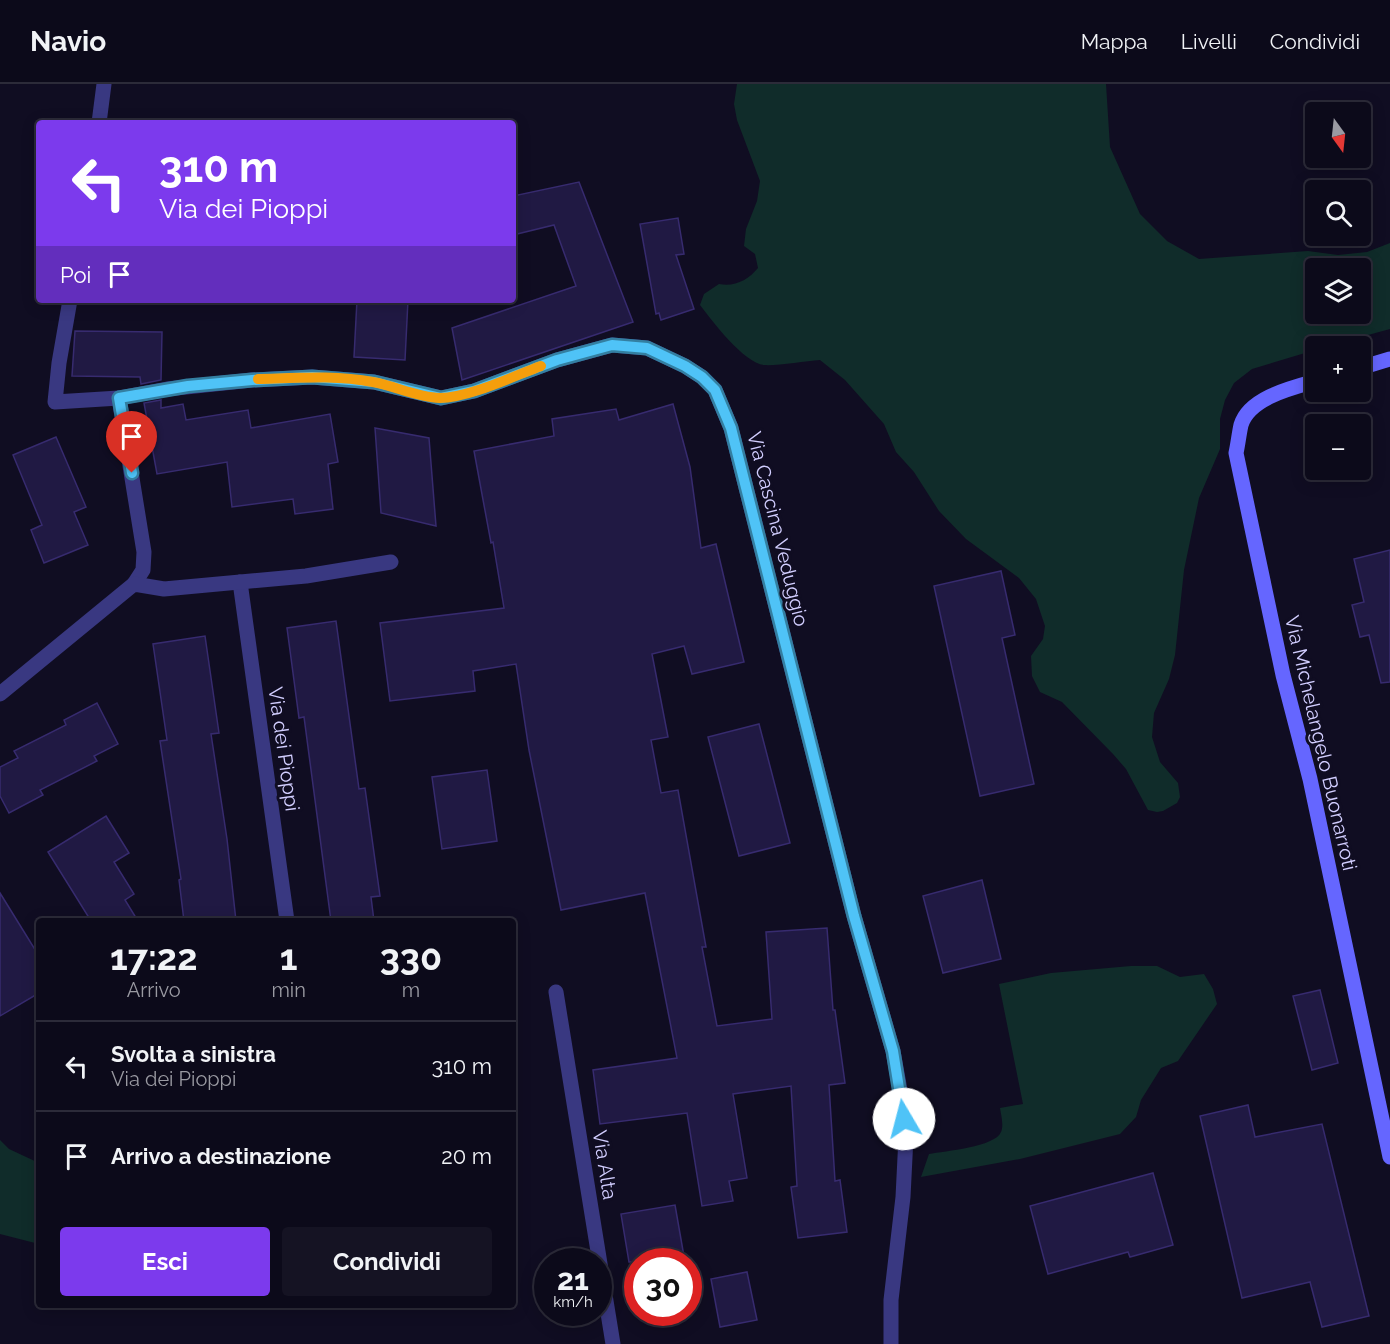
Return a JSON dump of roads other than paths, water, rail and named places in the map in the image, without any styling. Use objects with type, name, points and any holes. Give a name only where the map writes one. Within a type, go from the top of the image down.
[{"type":"street","points":[[99,120],[104,84]]},
{"type":"street","name":"Via Cascina Veduggio","points":[[69,303],[58,363],[56,402],[119,398],[188,386],[312,377],[374,382],[441,398],[474,391],[557,360],[612,345],[647,348],[685,366],[702,377],[715,390],[731,428],[854,916],[893,1051],[906,1137],[903,1197],[891,1300],[891,1344]]},
{"type":"street","points":[[1371,365],[1390,359]]},
{"type":"street","name":"Via Michelangelo Buonarroti","points":[[1305,384],[1288,388],[1259,401],[1242,423],[1236,453],[1283,675],[1310,779],[1390,1157]]},
{"type":"street","points":[[0,694],[134,584],[143,570],[144,552],[119,398]]},
{"type":"street","points":[[134,584],[164,589],[306,576],[391,562]]},
{"type":"street","name":"Via dei Pioppi","points":[[240,582],[287,918]]},
{"type":"street","name":"Via Alta","points":[[556,992],[613,1344]]}]
